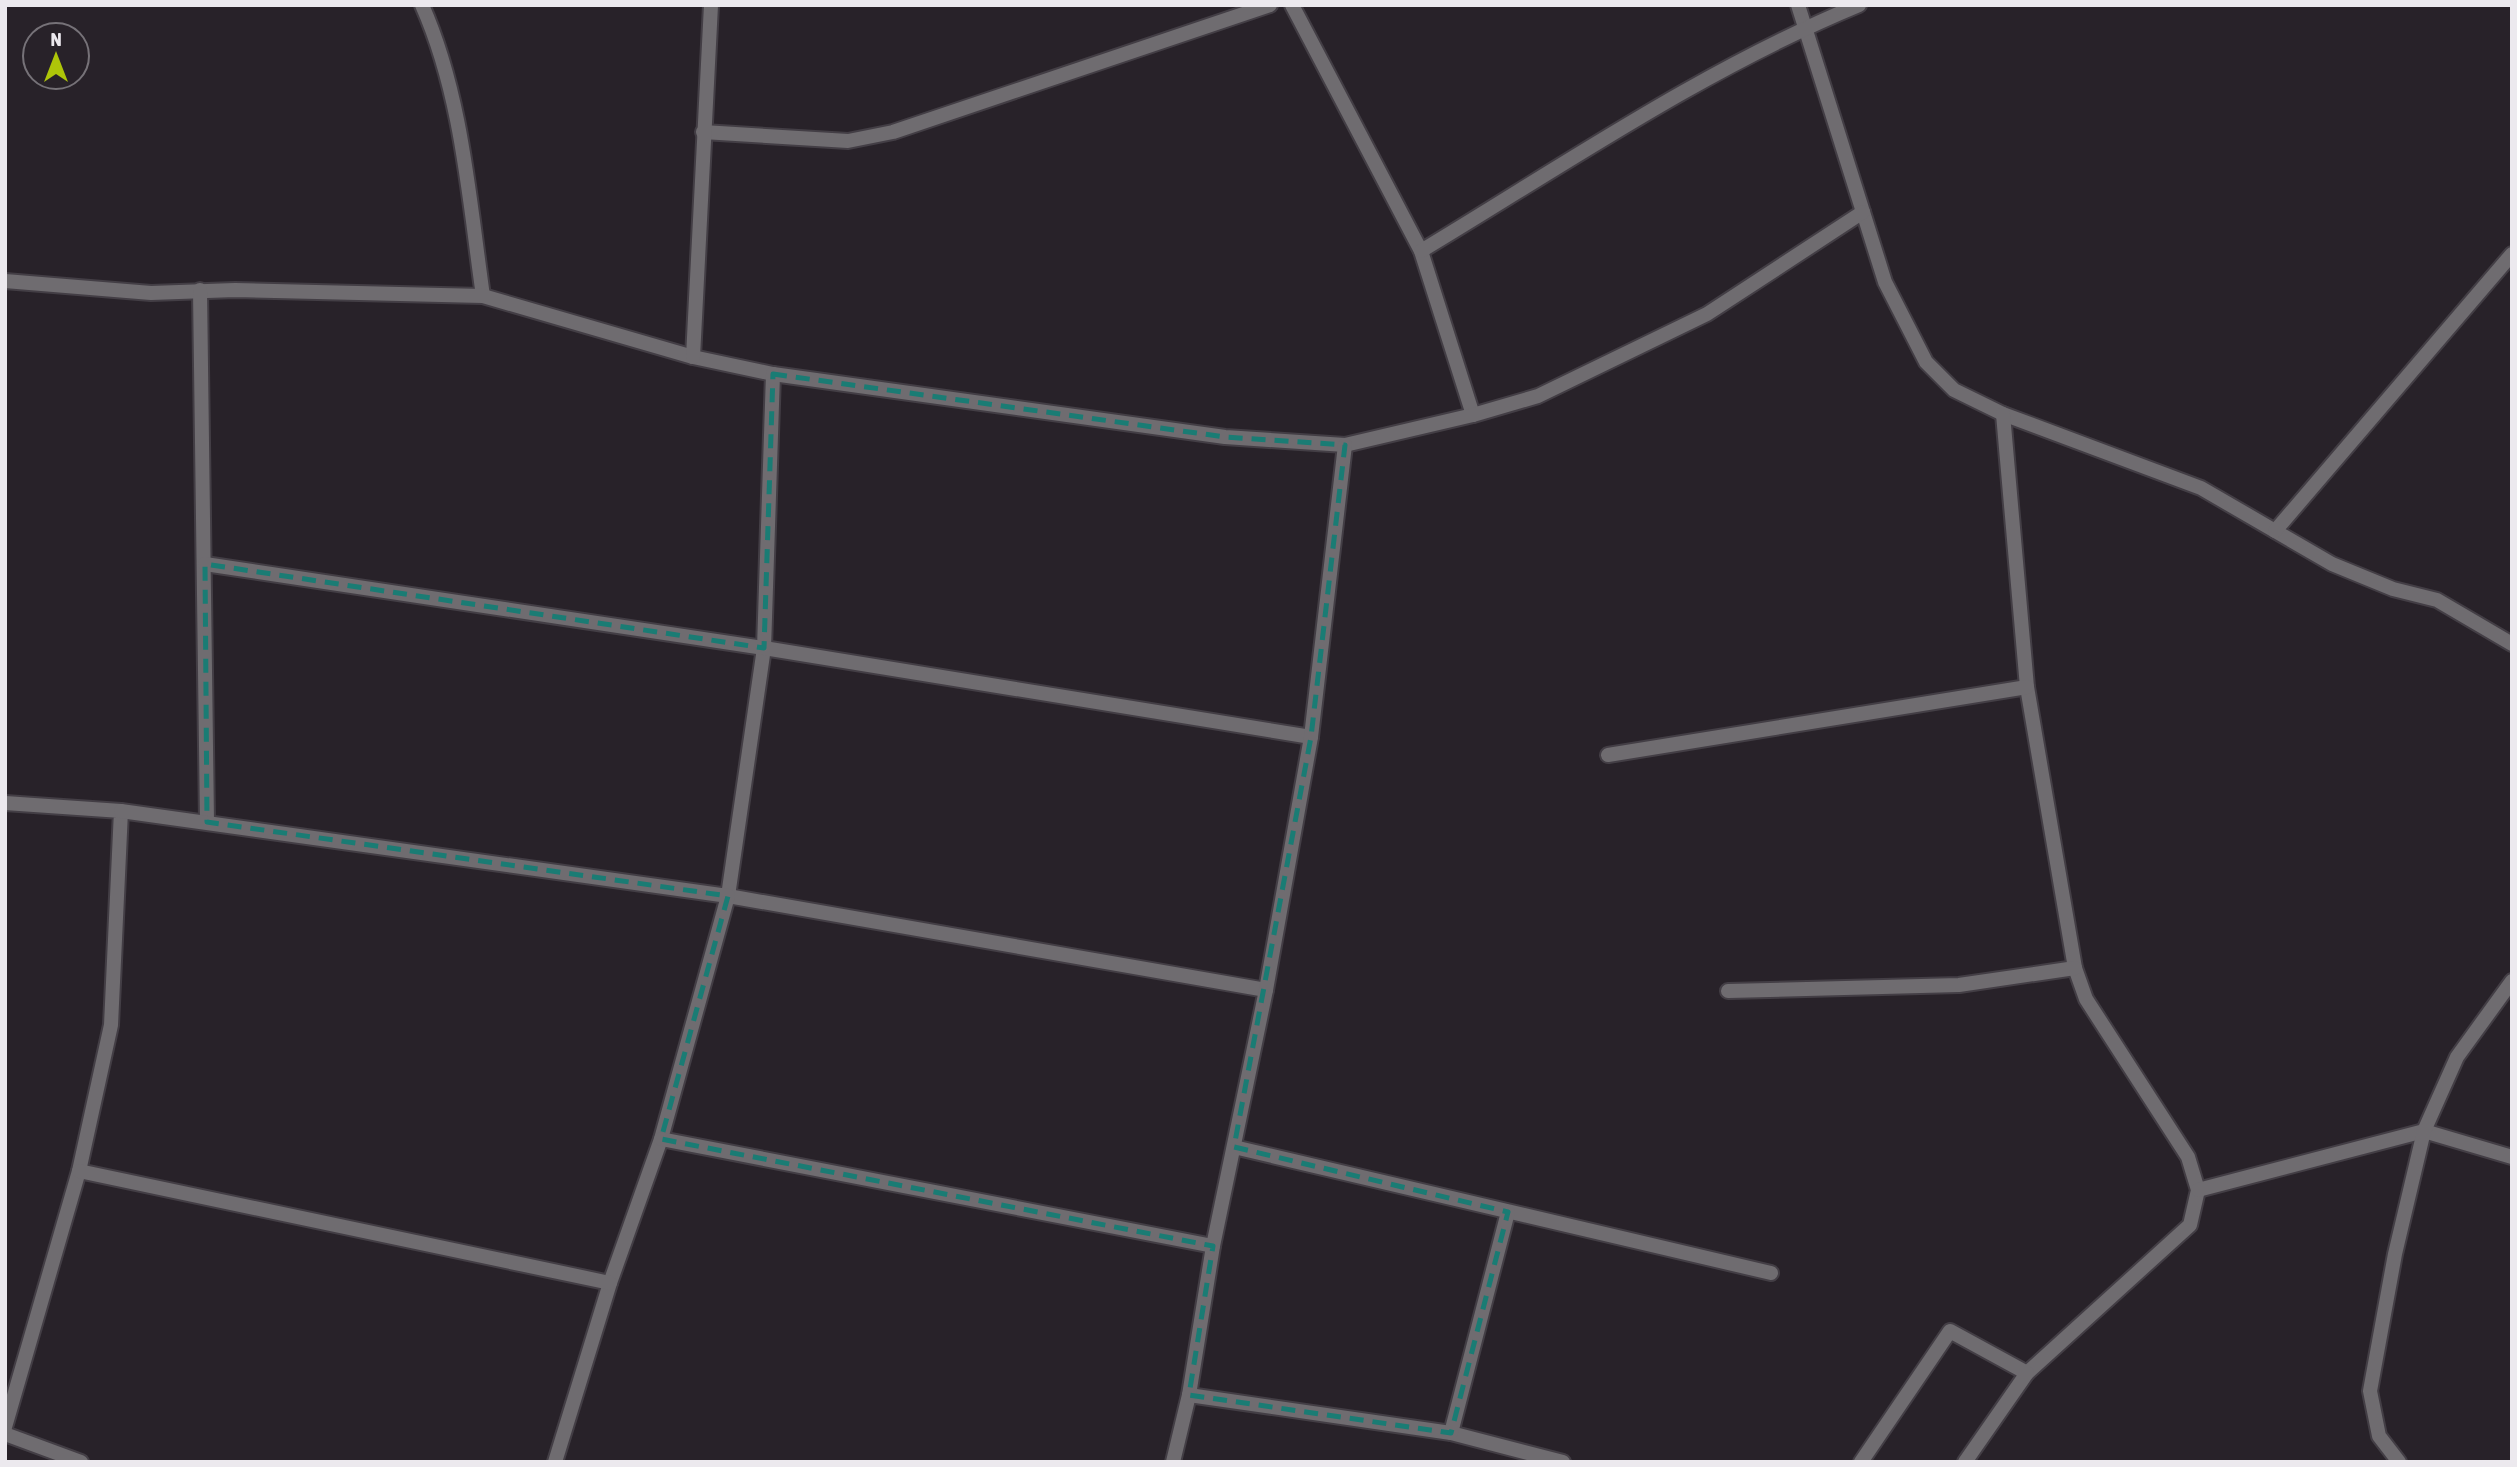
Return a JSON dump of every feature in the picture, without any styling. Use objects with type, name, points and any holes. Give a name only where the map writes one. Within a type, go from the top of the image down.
[{"type":"street","points":[[422,5],[437,38],[462,144],[483,296]]},
{"type":"street","points":[[693,356],[711,5]]},
{"type":"street","points":[[703,132],[848,141],[893,132],[1270,5]]},
{"type":"street","points":[[1292,5],[1421,251],[1474,415]]},
{"type":"street","points":[[1798,5],[1885,282],[1926,362],[1954,390],[2003,414],[2201,488],[2345,569],[2393,589],[2437,600],[2512,644]]},
{"type":"street","points":[[1421,251],[1693,88],[1805,27],[1859,5]]},
{"type":"street","points":[[5,281],[151,293],[200,290],[483,296],[693,356],[773,374],[1225,437],[1345,445],[1474,415],[1538,396],[1707,314],[1863,212]]},
{"type":"street","points":[[2275,531],[2512,254]]},
{"type":"street","points":[[200,290],[207,822]]},
{"type":"street","points":[[555,1462],[610,1283],[661,1139],[728,896],[764,648],[773,374]]},
{"type":"street","points":[[1965,1462],[2027,1373],[2190,1225],[2198,1190],[2188,1157],[2086,999],[2075,968],[2027,687],[2003,414]]},
{"type":"street","points":[[1173,1462],[1189,1395],[1213,1246],[1266,990],[1311,737],[1345,445]]},
{"type":"street","points":[[205,564],[764,648],[1311,737]]},
{"type":"street","points":[[1608,755],[2027,687]]},
{"type":"street","points":[[5,803],[121,811],[207,822],[728,896],[1266,990]]},
{"type":"street","points":[[5,1427],[79,1171],[111,1025],[121,811]]},
{"type":"street","points":[[1728,991],[1959,985],[2075,968]]},
{"type":"street","points":[[2399,1462],[2379,1436],[2370,1391],[2395,1254],[2424,1131],[2457,1058],[2512,981]]},
{"type":"street","points":[[2198,1190],[2424,1131],[2512,1157]]},
{"type":"street","points":[[661,1139],[1213,1246]]},
{"type":"street","points":[[1234,1147],[1771,1273]]},
{"type":"street","points":[[79,1171],[610,1283]]},
{"type":"street","points":[[1451,1433],[1508,1212]]},
{"type":"street","points":[[1861,1462],[1950,1331],[2027,1373]]},
{"type":"street","points":[[1189,1395],[1451,1433],[1563,1462]]},
{"type":"street","points":[[5,1434],[82,1462]]},
{"type":"highlighted area","points":[[773,374],[1225,437],[1345,445],[1311,737],[1234,1147],[1508,1212],[1451,1433],[1189,1395],[1213,1246],[661,1139],[728,896],[207,822],[205,564],[764,648]]}]
